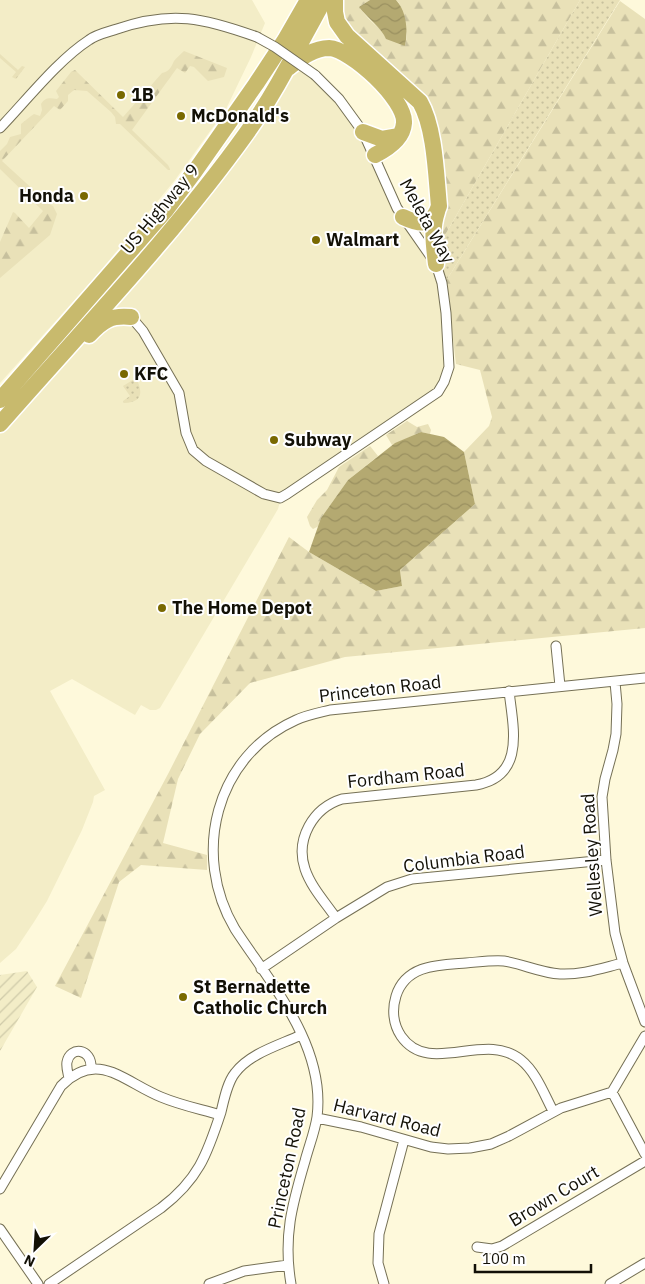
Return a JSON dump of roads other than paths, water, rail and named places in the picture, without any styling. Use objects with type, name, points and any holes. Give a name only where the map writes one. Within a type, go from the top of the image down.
[{"type":"highway","name":"US Highway 9","points":[[1,398],[166,210],[256,84],[308,0]]},
{"type":"highway","name":"US Highway 9","points":[[0,424],[200,195],[242,139],[286,69],[324,0]]},
{"type":"highway","points":[[335,0],[337,22],[347,36],[420,102],[425,111],[430,127],[438,206],[432,237],[436,264]]},
{"type":"highway","points":[[286,69],[308,54],[320,49],[334,49],[347,54],[377,79],[400,107],[404,122],[399,136],[389,147],[375,155]]},
{"type":"highway","points":[[363,132],[381,139],[399,136]]},
{"type":"highway","points":[[403,217],[423,224],[431,220],[437,212]]},
{"type":"highway","points":[[131,317],[121,294],[152,252]]},
{"type":"highway","points":[[26,394],[50,379],[100,324],[117,315],[131,317]]},
{"type":"street","name":"Meleta Way","points":[[0,128],[64,61],[93,37],[136,23],[165,18],[206,21],[257,37],[315,75],[339,100],[363,132],[375,155],[397,208],[436,264],[442,283],[449,367],[438,392],[280,498],[264,494],[206,461],[193,450],[186,433],[179,393],[143,331],[131,317]]},
{"type":"street","points":[[556,646],[560,686]]},
{"type":"street","name":"Princeton Road","points":[[291,1284],[288,1265],[288,1237],[291,1210],[317,1118],[315,1074],[311,1057],[289,1012],[227,914],[218,893],[213,865],[214,833],[220,805],[230,782],[246,759],[263,742],[295,720],[312,714],[340,708],[645,678]]},
{"type":"street","name":"Wellesley Road","points":[[615,682],[617,704],[616,734],[614,750],[604,779],[602,797],[606,860],[613,920],[623,963],[645,1022]]},
{"type":"street","name":"Fordham Road","points":[[336,918],[313,884],[304,863],[304,837],[313,820],[328,805],[342,798],[476,785],[494,778],[507,765],[514,748],[509,691]]},
{"type":"street","name":"Columbia Road","points":[[261,969],[336,918],[387,887],[412,879],[606,860]]},
{"type":"street","points":[[554,1111],[531,1071],[522,1060],[508,1052],[490,1049],[432,1054],[421,1052],[411,1046],[402,1037],[395,1023],[394,1005],[398,992],[403,982],[416,972],[432,966],[499,961],[547,972],[576,974],[623,963]]},
{"type":"street","points":[[49,1284],[161,1208],[190,1182],[201,1165],[212,1140],[229,1084],[240,1068],[254,1057],[301,1035]]},
{"type":"street","points":[[645,1036],[612,1092],[645,1154]]},
{"type":"street","points":[[69,1078],[67,1061],[74,1052],[80,1052],[89,1056],[91,1068]]},
{"type":"street","points":[[0,1189],[57,1092],[69,1078],[79,1072],[91,1068],[111,1072],[164,1098],[220,1115]]},
{"type":"street","name":"Harvard Road","points":[[317,1118],[361,1127],[441,1149],[478,1147],[491,1144],[509,1136],[554,1111],[612,1092]]},
{"type":"street","points":[[384,1284],[378,1263],[379,1234],[404,1140]]},
{"type":"street","name":"Brown Court","points":[[477,1247],[492,1249],[502,1246],[645,1161]]},
{"type":"street","points":[[0,1229],[38,1284]]},
{"type":"street","points":[[610,1284],[645,1263]]},
{"type":"street","points":[[209,1284],[244,1270],[288,1265]]},
{"type":"water","points":[[370,0],[396,0],[400,5],[406,22],[405,46],[386,39],[359,7]]},
{"type":"water","points":[[421,432],[444,437],[464,452],[475,504],[400,570],[402,586],[376,591],[309,552],[321,518],[348,480],[395,443]]},
{"type":"place","name":"1B","points":[[121,95]]},
{"type":"place","name":"McDonald's","points":[[181,116]]},
{"type":"place","name":"Honda","points":[[84,196]]},
{"type":"place","name":"Walmart","points":[[316,240]]},
{"type":"place","name":"KFC","points":[[124,374]]},
{"type":"place","name":"Subway","points":[[274,440]]},
{"type":"place","name":"The Home Depot","points":[[162,608]]},
{"type":"place","name":"St Bernadette Catholic Church","points":[[183,997]]}]
